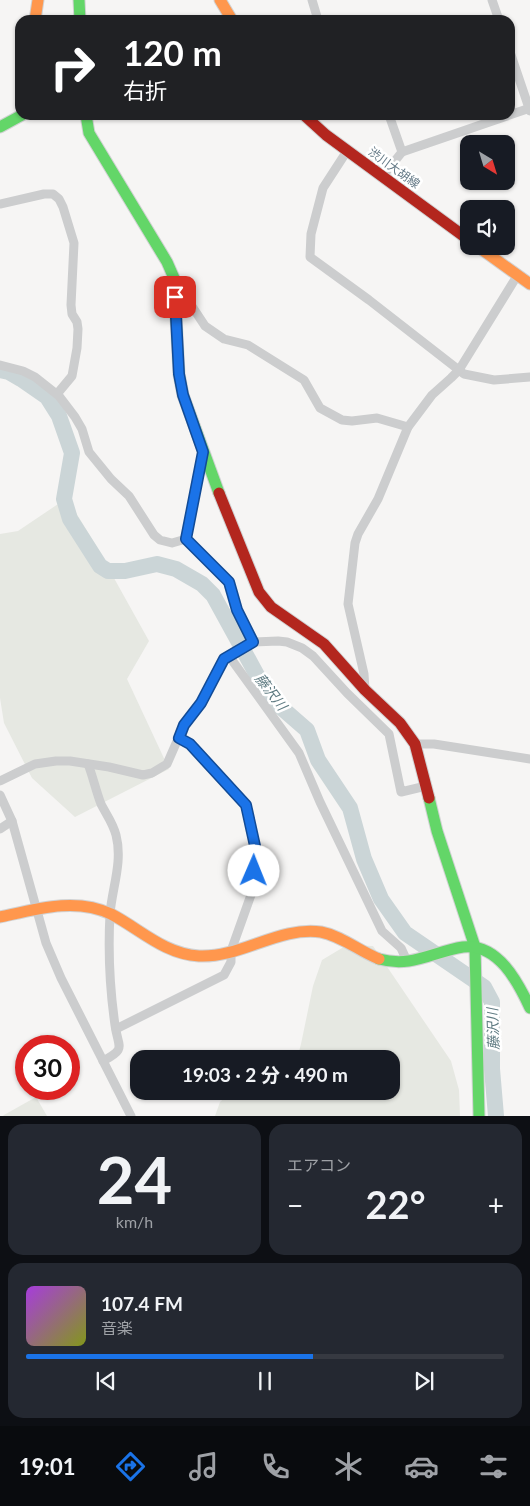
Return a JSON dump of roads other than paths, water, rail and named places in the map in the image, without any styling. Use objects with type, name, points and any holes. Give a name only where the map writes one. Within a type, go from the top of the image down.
[{"type":"street","points":[[36,15],[38,0]]},
{"type":"street","points":[[79,0],[80,15]]},
{"type":"street","points":[[220,0],[229,15]]},
{"type":"street","points":[[312,0],[316,15]]},
{"type":"street","points":[[492,0],[497,15]]},
{"type":"street","points":[[515,66],[530,109],[515,114]]},
{"type":"street","points":[[0,127],[15,119]]},
{"type":"street","points":[[87,120],[89,133],[167,262],[174,278],[205,326],[224,339],[248,345],[304,380],[320,408],[342,420],[352,421],[377,418],[408,427]]},
{"type":"street","name":"渋川大胡線","points":[[310,120],[347,151],[460,233]]},
{"type":"street","points":[[391,120],[402,152]]},
{"type":"street","points":[[382,177],[402,152],[497,120]]},
{"type":"street","points":[[347,151],[323,188],[311,234],[310,257],[459,370],[469,375],[494,380],[530,376]]},
{"type":"street","points":[[0,204],[51,194],[60,201],[70,224],[75,247],[71,300],[72,314],[78,322],[77,348],[72,376],[57,394]]},
{"type":"street","points":[[489,255],[530,284]]},
{"type":"street","points":[[365,690],[364,674],[348,604],[352,552],[358,534],[378,499],[408,427],[432,395],[459,370],[517,276]]},
{"type":"street","points":[[174,278],[179,374],[183,395],[211,475],[263,598],[271,607],[324,644],[365,690],[400,723],[415,744],[437,831],[475,947],[479,1116]]},
{"type":"street","points":[[0,365],[29,374],[57,394],[82,429],[89,452],[111,479],[129,496],[154,535],[160,540],[172,543],[186,539]]},
{"type":"street","points":[[186,539],[203,452]]},
{"type":"street","points":[[186,539],[229,582],[237,610],[252,643]]},
{"type":"street","points":[[0,781],[35,764],[46,762],[70,761],[143,775],[152,773],[166,764],[184,725],[201,703],[224,659],[252,643],[287,642],[302,648],[313,656],[388,734],[401,792],[426,786]]},
{"type":"street","points":[[231,654],[300,754],[320,802],[382,931],[401,948],[408,961]]},
{"type":"street","points":[[116,1029],[224,975],[231,962],[231,951],[252,892],[255,846],[246,805],[190,744],[179,738]]},
{"type":"street","points":[[415,744],[434,744],[530,759]]},
{"type":"street","points":[[88,764],[101,804],[107,812],[116,836],[117,876],[110,914],[111,974],[116,1029],[120,1049],[118,1053],[103,1061]]},
{"type":"street","points":[[0,795],[12,821],[46,944],[61,978],[131,1116]]},
{"type":"street","points":[[0,829],[12,821]]},
{"type":"street","points":[[0,917],[36,909],[76,904],[110,914],[154,942],[173,951],[199,956],[222,954],[285,935],[312,931],[340,938],[379,959],[398,962],[420,960],[465,947],[475,947],[502,962],[520,985],[530,1008]]},
{"type":"waterway","name":"藤沢川","points":[[0,370],[9,372],[47,397],[59,416],[72,453],[64,499],[70,519],[100,566],[108,571],[125,571],[157,564],[176,569],[202,584],[213,595],[258,677],[276,703],[307,730],[318,760],[350,808],[364,859],[381,899],[405,933],[484,987],[492,1002],[492,1069],[496,1116]]}]
